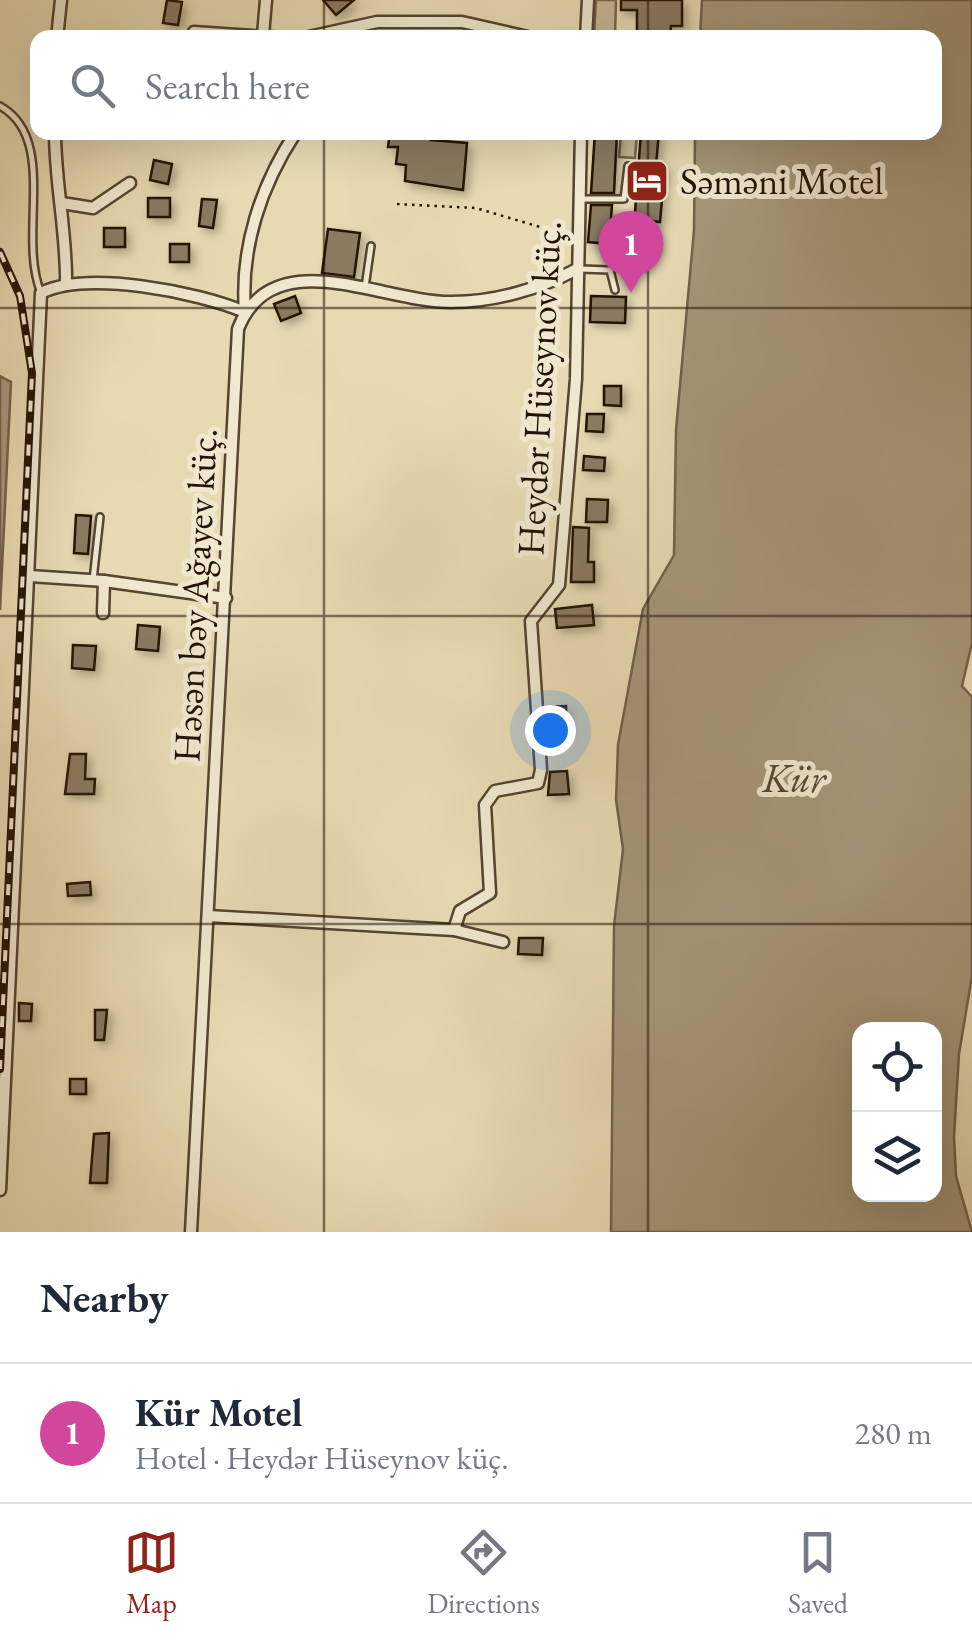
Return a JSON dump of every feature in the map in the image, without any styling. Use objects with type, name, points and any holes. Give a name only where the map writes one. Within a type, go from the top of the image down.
[{"type":"street","points":[[58,30],[62,0]]},
{"type":"street","points":[[263,30],[266,0]]},
{"type":"street","points":[[586,30],[588,0]]},
{"type":"street","points":[[339,30],[377,22],[462,22],[497,30]]},
{"type":"street","points":[[55,140],[66,285]]},
{"type":"street","name":"Həsən bəy Ağayev küç.","points":[[191,1232],[238,330],[245,312],[245,261],[266,183],[291,140]]},
{"type":"street","name":"Heydər Hüseynov küç.","points":[[454,930],[460,912],[490,893],[484,824],[490,794],[530,788],[538,783],[542,770],[531,620],[558,585],[576,379],[581,140]]},
{"type":"street","points":[[62,203],[93,208],[130,183]]},
{"type":"street","points":[[0,1190],[40,293],[66,285],[167,289],[213,299],[245,312],[266,293],[288,282],[310,280],[454,302],[522,292],[577,269]]},
{"type":"street","points":[[30,576],[226,598]]},
{"type":"street","points":[[98,581],[103,613]]},
{"type":"street","points":[[208,916],[454,930],[502,942]]},
{"type":"lane","points":[[0,106],[20,122],[30,143],[34,166],[29,252],[40,293]]},
{"type":"lane","points":[[579,198],[624,198],[628,166]]},
{"type":"lane","points":[[365,290],[371,246]]},
{"type":"lane","points":[[577,269],[610,270],[615,290]]},
{"type":"lane","points":[[98,581],[100,516]]},
{"type":"path","points":[[398,204],[476,208],[578,238]]},
{"type":"shaded area","points":[[596,0],[616,0],[615,30],[594,30]]},
{"type":"shaded area","points":[[620,140],[636,140],[635,158],[619,157]]},
{"type":"water","name":"Kür","points":[[702,0],[972,0],[972,643],[962,686],[972,697],[972,976],[959,1054],[954,1137],[956,1176],[972,1232],[611,1232],[614,926],[623,849],[616,800],[618,745],[643,609],[674,555],[676,430],[694,230],[695,140],[942,140],[942,30],[700,30]]},
{"type":"water","points":[[0,376],[11,382],[0,610]]},
{"type":"building","points":[[167,0],[182,2],[178,25],[163,23]]},
{"type":"building","points":[[323,0],[354,0],[336,15]]},
{"type":"building","points":[[621,0],[682,0],[682,26],[637,30],[637,10],[621,10]]},
{"type":"building","points":[[389,140],[467,143],[463,190],[405,181],[406,165],[396,164],[398,147],[388,147]]},
{"type":"building","points":[[594,140],[617,140],[614,193],[591,193]]},
{"type":"building","points":[[640,140],[658,140],[656,165],[665,166],[660,222],[652,221],[650,253],[632,252]]},
{"type":"building","points":[[154,160],[172,164],[168,184],[150,180]]},
{"type":"building","points":[[148,198],[170,198],[170,217],[148,217]]},
{"type":"building","points":[[202,199],[217,200],[213,228],[199,226]]},
{"type":"building","points":[[591,205],[612,205],[609,244],[588,242]]},
{"type":"building","points":[[104,228],[125,228],[125,247],[104,247]]},
{"type":"building","points":[[328,229],[360,233],[354,277],[322,273]]},
{"type":"building","points":[[170,244],[189,244],[189,262],[170,262]]},
{"type":"building","points":[[295,296],[301,313],[281,321],[274,304]]},
{"type":"building","points":[[591,296],[626,297],[625,323],[590,322]]},
{"type":"building","points":[[604,386],[621,386],[621,406],[604,405]]},
{"type":"building","points":[[587,414],[604,414],[603,432],[586,431]]},
{"type":"building","points":[[584,456],[605,458],[604,471],[583,470]]},
{"type":"building","points":[[587,499],[608,500],[607,522],[586,522]]},
{"type":"building","points":[[76,515],[91,516],[88,554],[74,553]]},
{"type":"building","points":[[573,527],[589,528],[588,562],[594,562],[594,582],[571,582]]},
{"type":"building","points":[[592,605],[594,625],[557,628],[555,609]]},
{"type":"building","points":[[138,625],[160,627],[158,651],[136,649]]},
{"type":"building","points":[[73,645],[96,646],[94,670],[72,668]]},
{"type":"building","points":[[566,706],[567,730],[547,731],[546,707]]},
{"type":"building","points":[[70,754],[86,754],[85,779],[95,779],[94,794],[65,794]]},
{"type":"building","points":[[567,771],[569,794],[548,795],[550,772]]},
{"type":"building","points":[[90,882],[91,895],[68,896],[67,884]]},
{"type":"building","points":[[519,938],[543,938],[542,955],[518,954]]},
{"type":"building","points":[[19,1003],[32,1004],[31,1021],[19,1021]]},
{"type":"building","points":[[95,1010],[107,1010],[104,1040],[95,1040]]},
{"type":"building","points":[[70,1079],[86,1079],[86,1094],[70,1094]]},
{"type":"building","points":[[109,1133],[107,1183],[90,1183],[94,1134]]},
{"type":"railway","points":[[0,252],[20,296],[32,373],[0,1069]]},
{"type":"place","name":"Səməni Motel","points":[[647,181]]},
{"type":"place","name":"Kür Motel","points":[[631,293]]}]
